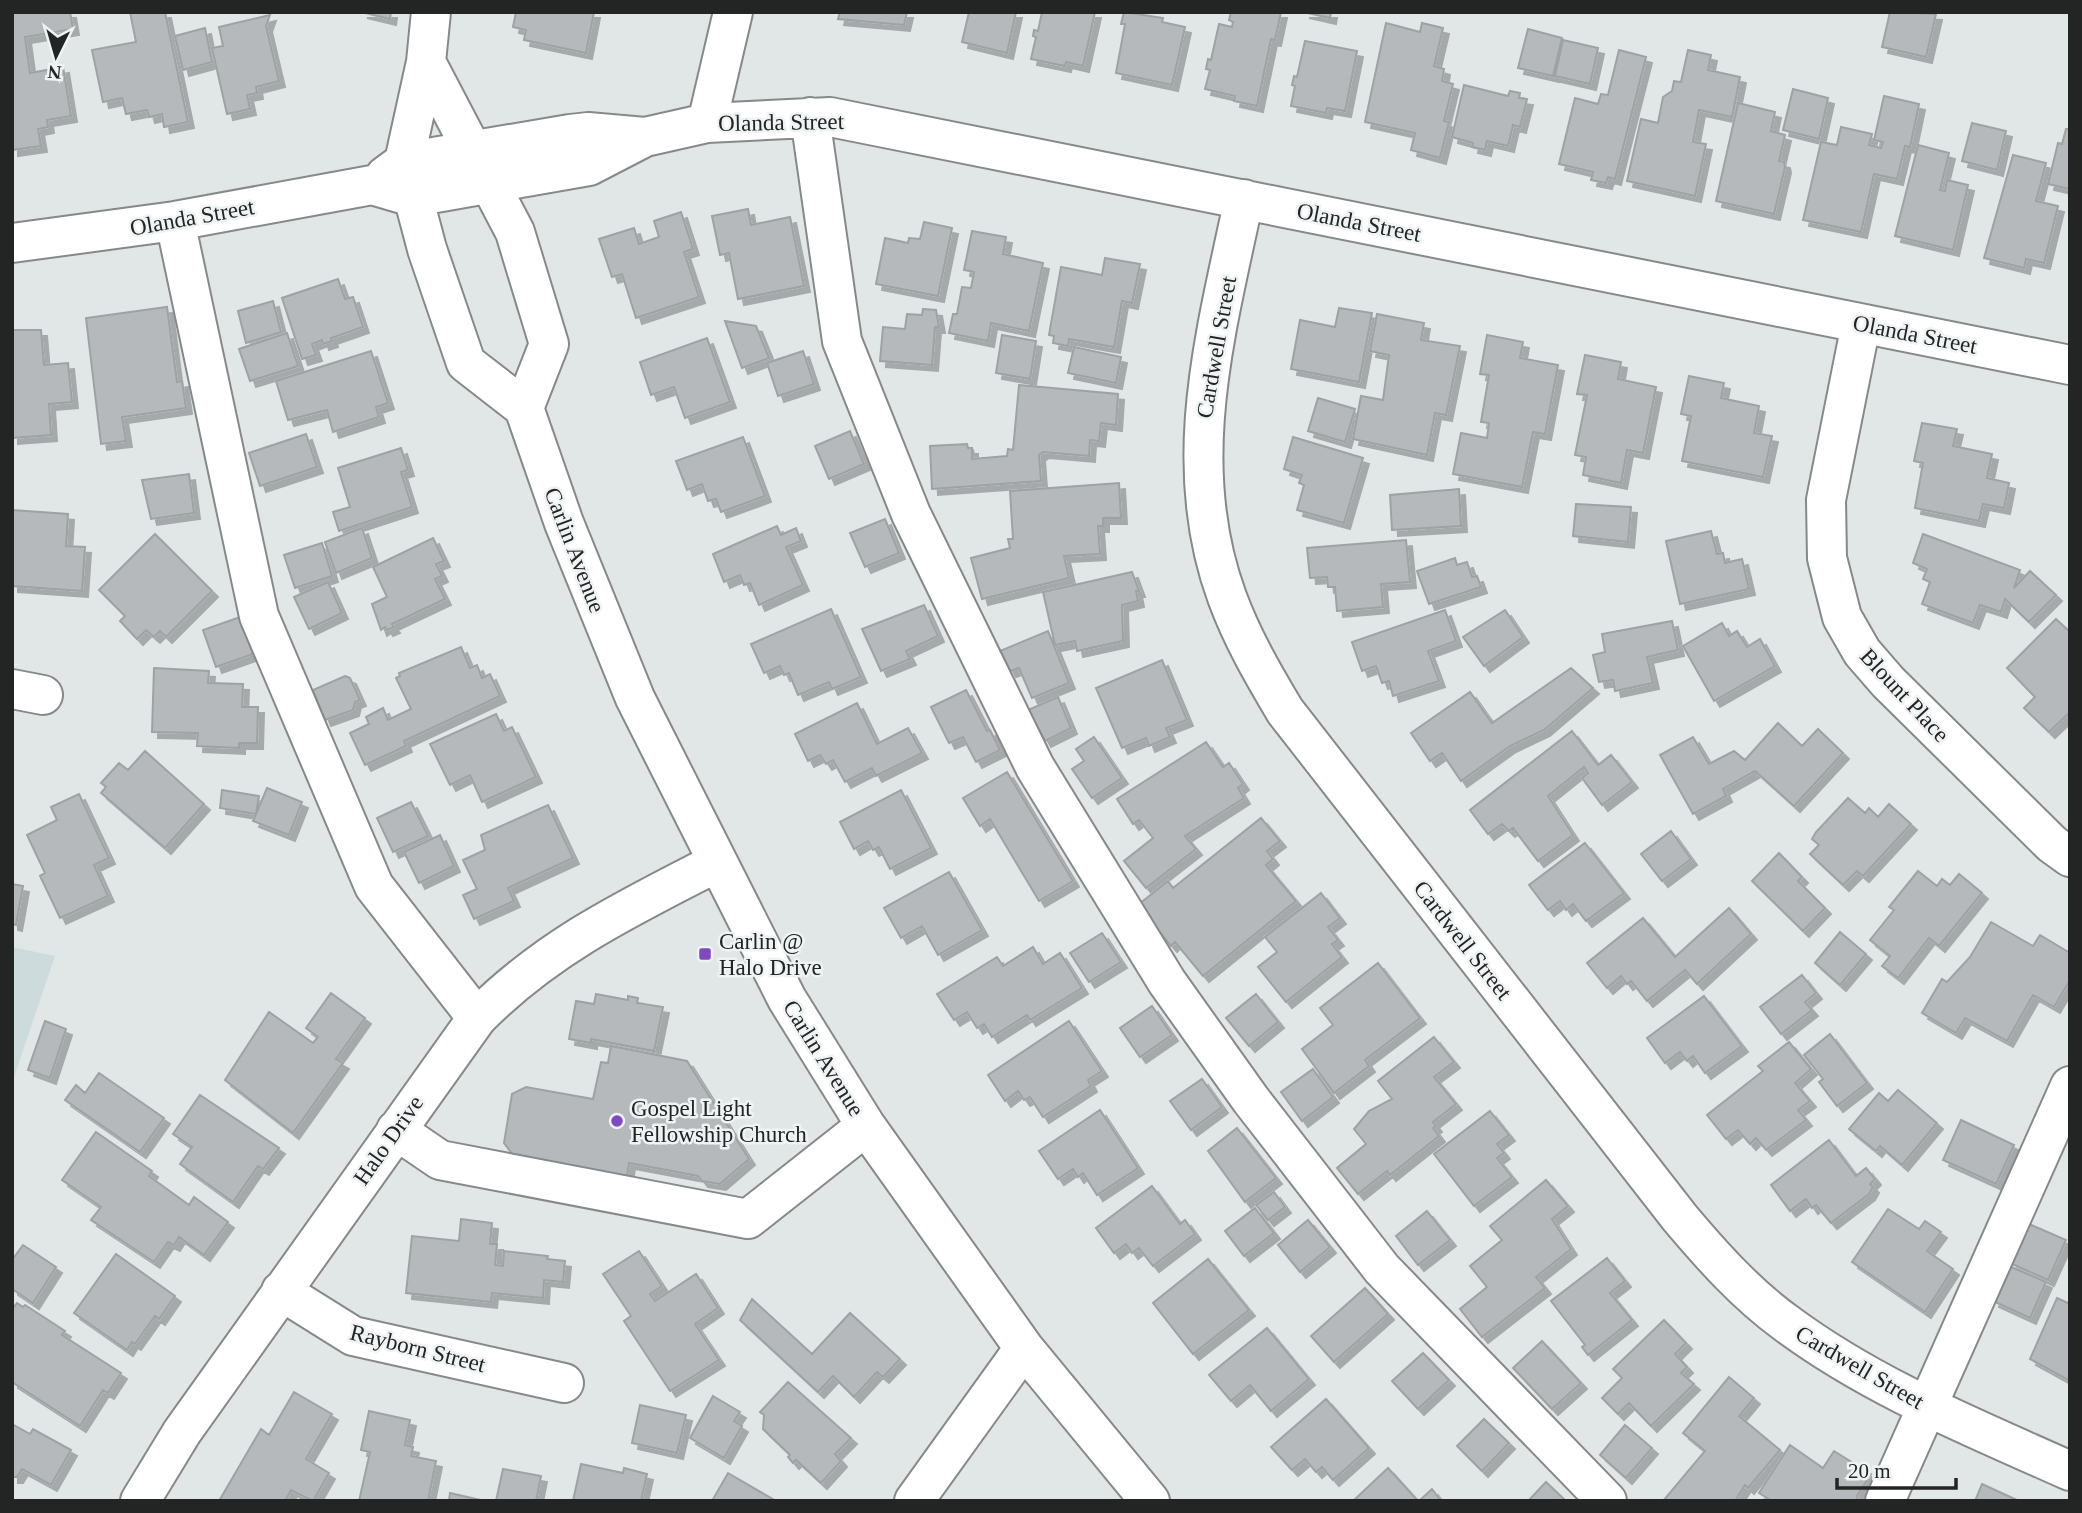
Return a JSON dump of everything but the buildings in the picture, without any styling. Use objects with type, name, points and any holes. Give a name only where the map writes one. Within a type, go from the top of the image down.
[{"type":"street","points":[[706,123],[733,12]]},
{"type":"street","points":[[428,34],[482,167],[514,232],[549,344],[524,408],[466,363],[427,248],[409,179],[428,34]]},
{"type":"street","points":[[810,117],[842,341],[911,514],[1035,767],[1167,982],[1251,1100],[1373,1259],[1457,1349],[1607,1501]]},
{"type":"street","name":"Olanda Street","points":[[12,243],[175,221],[482,167],[589,166],[645,137],[706,123],[830,117],[2070,365]]},
{"type":"street","name":"Cardwell Street","points":[[1244,199],[1209,363],[1202,485],[1211,540],[1226,596],[1251,653],[1285,711],[1710,1254],[1745,1289],[1806,1337],[1870,1377],[1927,1407],[2070,1471]]},
{"type":"street","points":[[175,221],[259,616],[374,886],[477,1018]]},
{"type":"street","name":"Blount Place","points":[[1861,324],[1826,500],[1827,558],[1842,617],[1862,652],[1888,682],[2052,844],[2070,857]]},
{"type":"street","name":"Carlin Avenue","points":[[524,408],[609,638],[716,863],[787,999],[866,1126],[1024,1348],[1150,1501]]},
{"type":"street","name":"Halo Drive","points":[[140,1501],[182,1432],[477,1018],[509,985],[545,957],[640,902],[716,863]]},
{"type":"street","points":[[1885,1501],[2070,1086]]},
{"type":"street","points":[[396,1130],[440,1160],[748,1219],[866,1126]]},
{"type":"street","name":"Rayborn Street","points":[[281,1291],[353,1336],[564,1383]]},
{"type":"street","points":[[914,1501],[1024,1348]]},
{"type":"shaded area","points":[[12,947],[55,956],[12,1083]]},
{"type":"place","name":"Carlin @ Halo Drive","points":[[705,954]]},
{"type":"place","name":"Gospel Light Fellowship Church","points":[[617,1121]]}]
